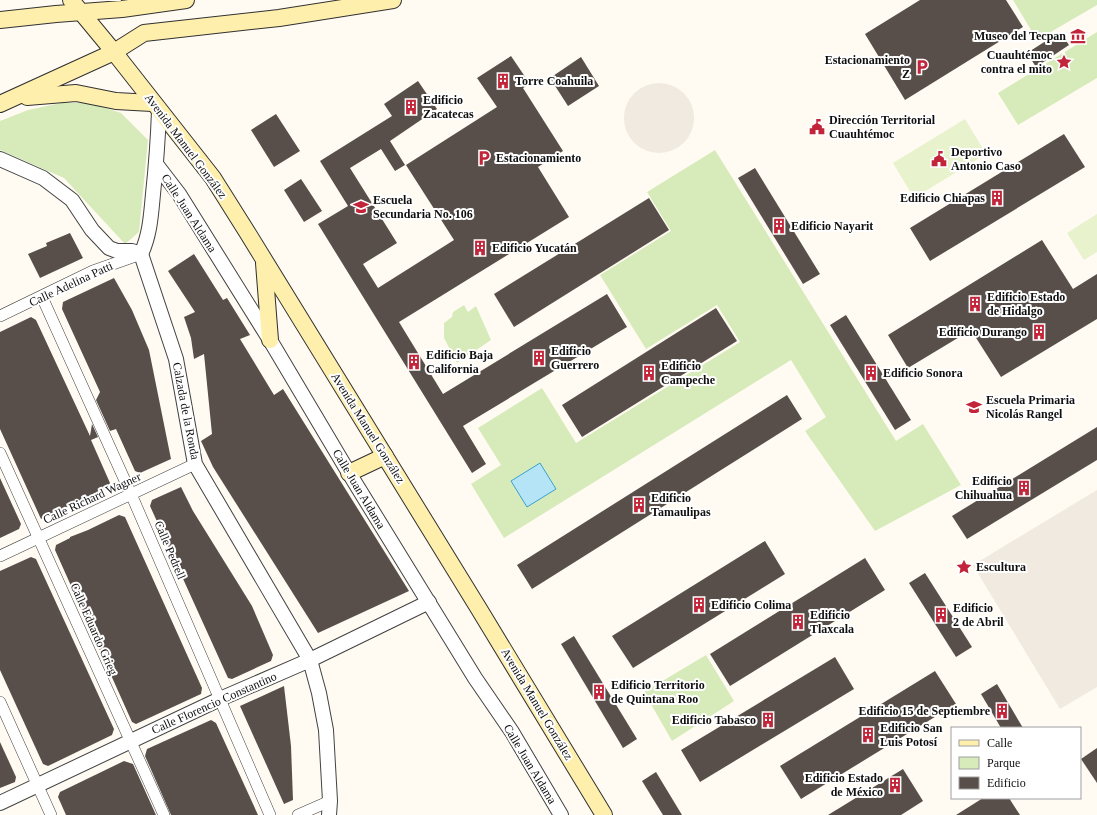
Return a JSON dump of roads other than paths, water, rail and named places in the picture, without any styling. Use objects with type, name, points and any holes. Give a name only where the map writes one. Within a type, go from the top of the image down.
[{"type":"main road","name":"Avenida Manuel González","points":[[71,0],[213,178],[480,609],[604,815]]},
{"type":"main road","points":[[0,20],[122,9],[186,0]]},
{"type":"main road","points":[[6,101],[114,52],[144,33],[279,18],[393,0]]},
{"type":"main road","points":[[6,101],[76,93],[156,107]]},
{"type":"main road","points":[[264,259],[270,340]]},
{"type":"main road","points":[[349,473],[385,456]]},
{"type":"street","points":[[0,158],[43,178],[72,200],[92,230],[109,248],[117,251],[132,251],[141,254],[149,235],[156,164],[156,107]]},
{"type":"street","name":"Calle Juan Aldama","points":[[156,164],[179,194],[270,340],[428,602],[475,678],[512,732],[561,815]]},
{"type":"street","name":"Calle Adelina Patti","points":[[0,316],[93,271],[141,254]]},
{"type":"street","name":"Calzada de la Ronda","points":[[141,254],[176,359],[195,464],[310,660],[319,693],[326,730],[330,801],[329,815]]},
{"type":"street","name":"Calle Pedrell","points":[[42,296],[131,494],[270,815]]},
{"type":"street","name":"Calle Eduardo Grieg","points":[[0,453],[164,815]]},
{"type":"street","name":"Calle Richard Wagner","points":[[0,556],[195,464]]},
{"type":"street","name":"Calle Florencio Constantino","points":[[0,803],[220,698],[310,660],[428,602]]},
{"type":"street","points":[[0,702],[51,815]]},
{"type":"street","points":[[298,815],[330,801]]},
{"type":"water","points":[[540,463],[556,489],[527,507],[511,481]]},
{"type":"place","name":"Museo del Tecpan","points":[[1078,36]]},
{"type":"place","name":"Cuauhtémoc contra el mito","points":[[1064,62]]},
{"type":"place","name":"Estacionamiento Z","points":[[922,67]]},
{"type":"place","name":"Torre Coahuila","points":[[503,81]]},
{"type":"place","name":"Edificio Zacatecas","points":[[411,107]]},
{"type":"place","name":"Dirección Territorial Cuauhtémoc","points":[[817,127]]},
{"type":"place","name":"Estacionamiento","points":[[484,158]]},
{"type":"place","name":"Deportivo Antonio Caso","points":[[939,159]]},
{"type":"place","name":"Edificio Chiapas","points":[[997,198]]},
{"type":"place","name":"Escuela Secundaria No. 106","points":[[361,207]]},
{"type":"place","name":"Edificio Nayarit","points":[[779,226]]},
{"type":"place","name":"Edificio Yucatán","points":[[480,248]]},
{"type":"place","name":"Edificio Estado de Hidalgo","points":[[975,304]]},
{"type":"place","name":"Edificio Durango","points":[[1039,332]]},
{"type":"place","name":"Edificio Guerrero","points":[[539,358]]},
{"type":"place","name":"Edificio Baja California","points":[[414,362]]},
{"type":"place","name":"Edificio Campeche","points":[[649,373]]},
{"type":"place","name":"Edificio Sonora","points":[[871,373]]},
{"type":"place","name":"Escuela Primaria Nicolás Rangel","points":[[974,407]]},
{"type":"place","name":"Edificio Chihuahua","points":[[1024,488]]},
{"type":"place","name":"Edificio Tamaulipas","points":[[639,505]]},
{"type":"place","name":"Escultura","points":[[964,567]]},
{"type":"place","name":"Edificio Colima","points":[[699,605]]},
{"type":"place","name":"Edificio 2 de Abril","points":[[941,615]]},
{"type":"place","name":"Edificio Tlaxcala","points":[[798,622]]},
{"type":"place","name":"Edificio Territorio de Quintana Roo","points":[[599,692]]},
{"type":"place","name":"Edificio 15 de Septiembre","points":[[1002,711]]},
{"type":"place","name":"Edificio Tabasco","points":[[768,720]]},
{"type":"place","name":"Edificio San Luis Potosí","points":[[868,735]]},
{"type":"place","name":"Edificio Estado de México","points":[[895,785]]}]
